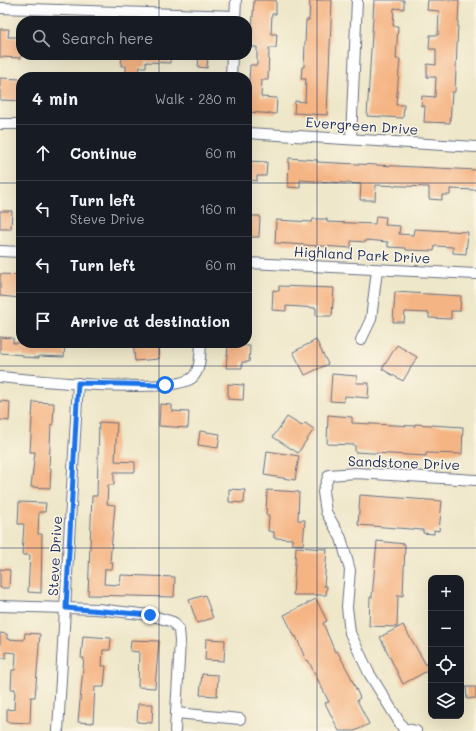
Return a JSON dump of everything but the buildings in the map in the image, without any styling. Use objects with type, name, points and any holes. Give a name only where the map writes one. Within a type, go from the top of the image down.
[{"type":"street","points":[[235,16],[236,0]]},
{"type":"street","points":[[351,139],[357,0]]},
{"type":"street","points":[[0,8],[171,16]]},
{"type":"street","points":[[231,72],[232,60]]},
{"type":"street","points":[[0,124],[16,124]]},
{"type":"street","name":"Evergreen Drive","points":[[252,133],[476,147]]},
{"type":"street","points":[[0,251],[16,252]]},
{"type":"street","name":"Highland Park Drive","points":[[252,263],[476,274]]},
{"type":"street","points":[[361,340],[371,319],[377,270]]},
{"type":"street","points":[[0,377],[78,383],[178,384],[193,377],[197,372],[200,348]]},
{"type":"street","name":"Steve Drive","points":[[58,731],[78,383]]},
{"type":"street","name":"Sandstone Drive","points":[[416,731],[404,728],[369,673],[350,633],[347,607],[350,570],[342,538],[326,512],[323,492],[329,475],[356,473],[476,480]]},
{"type":"street","points":[[0,606],[66,608],[150,615],[166,619],[178,627],[180,641],[175,731]]},
{"type":"street","points":[[176,713],[240,719]]},
{"type":"route","points":[[150,615],[97,609],[66,608],[78,383],[127,386],[165,385]]}]
